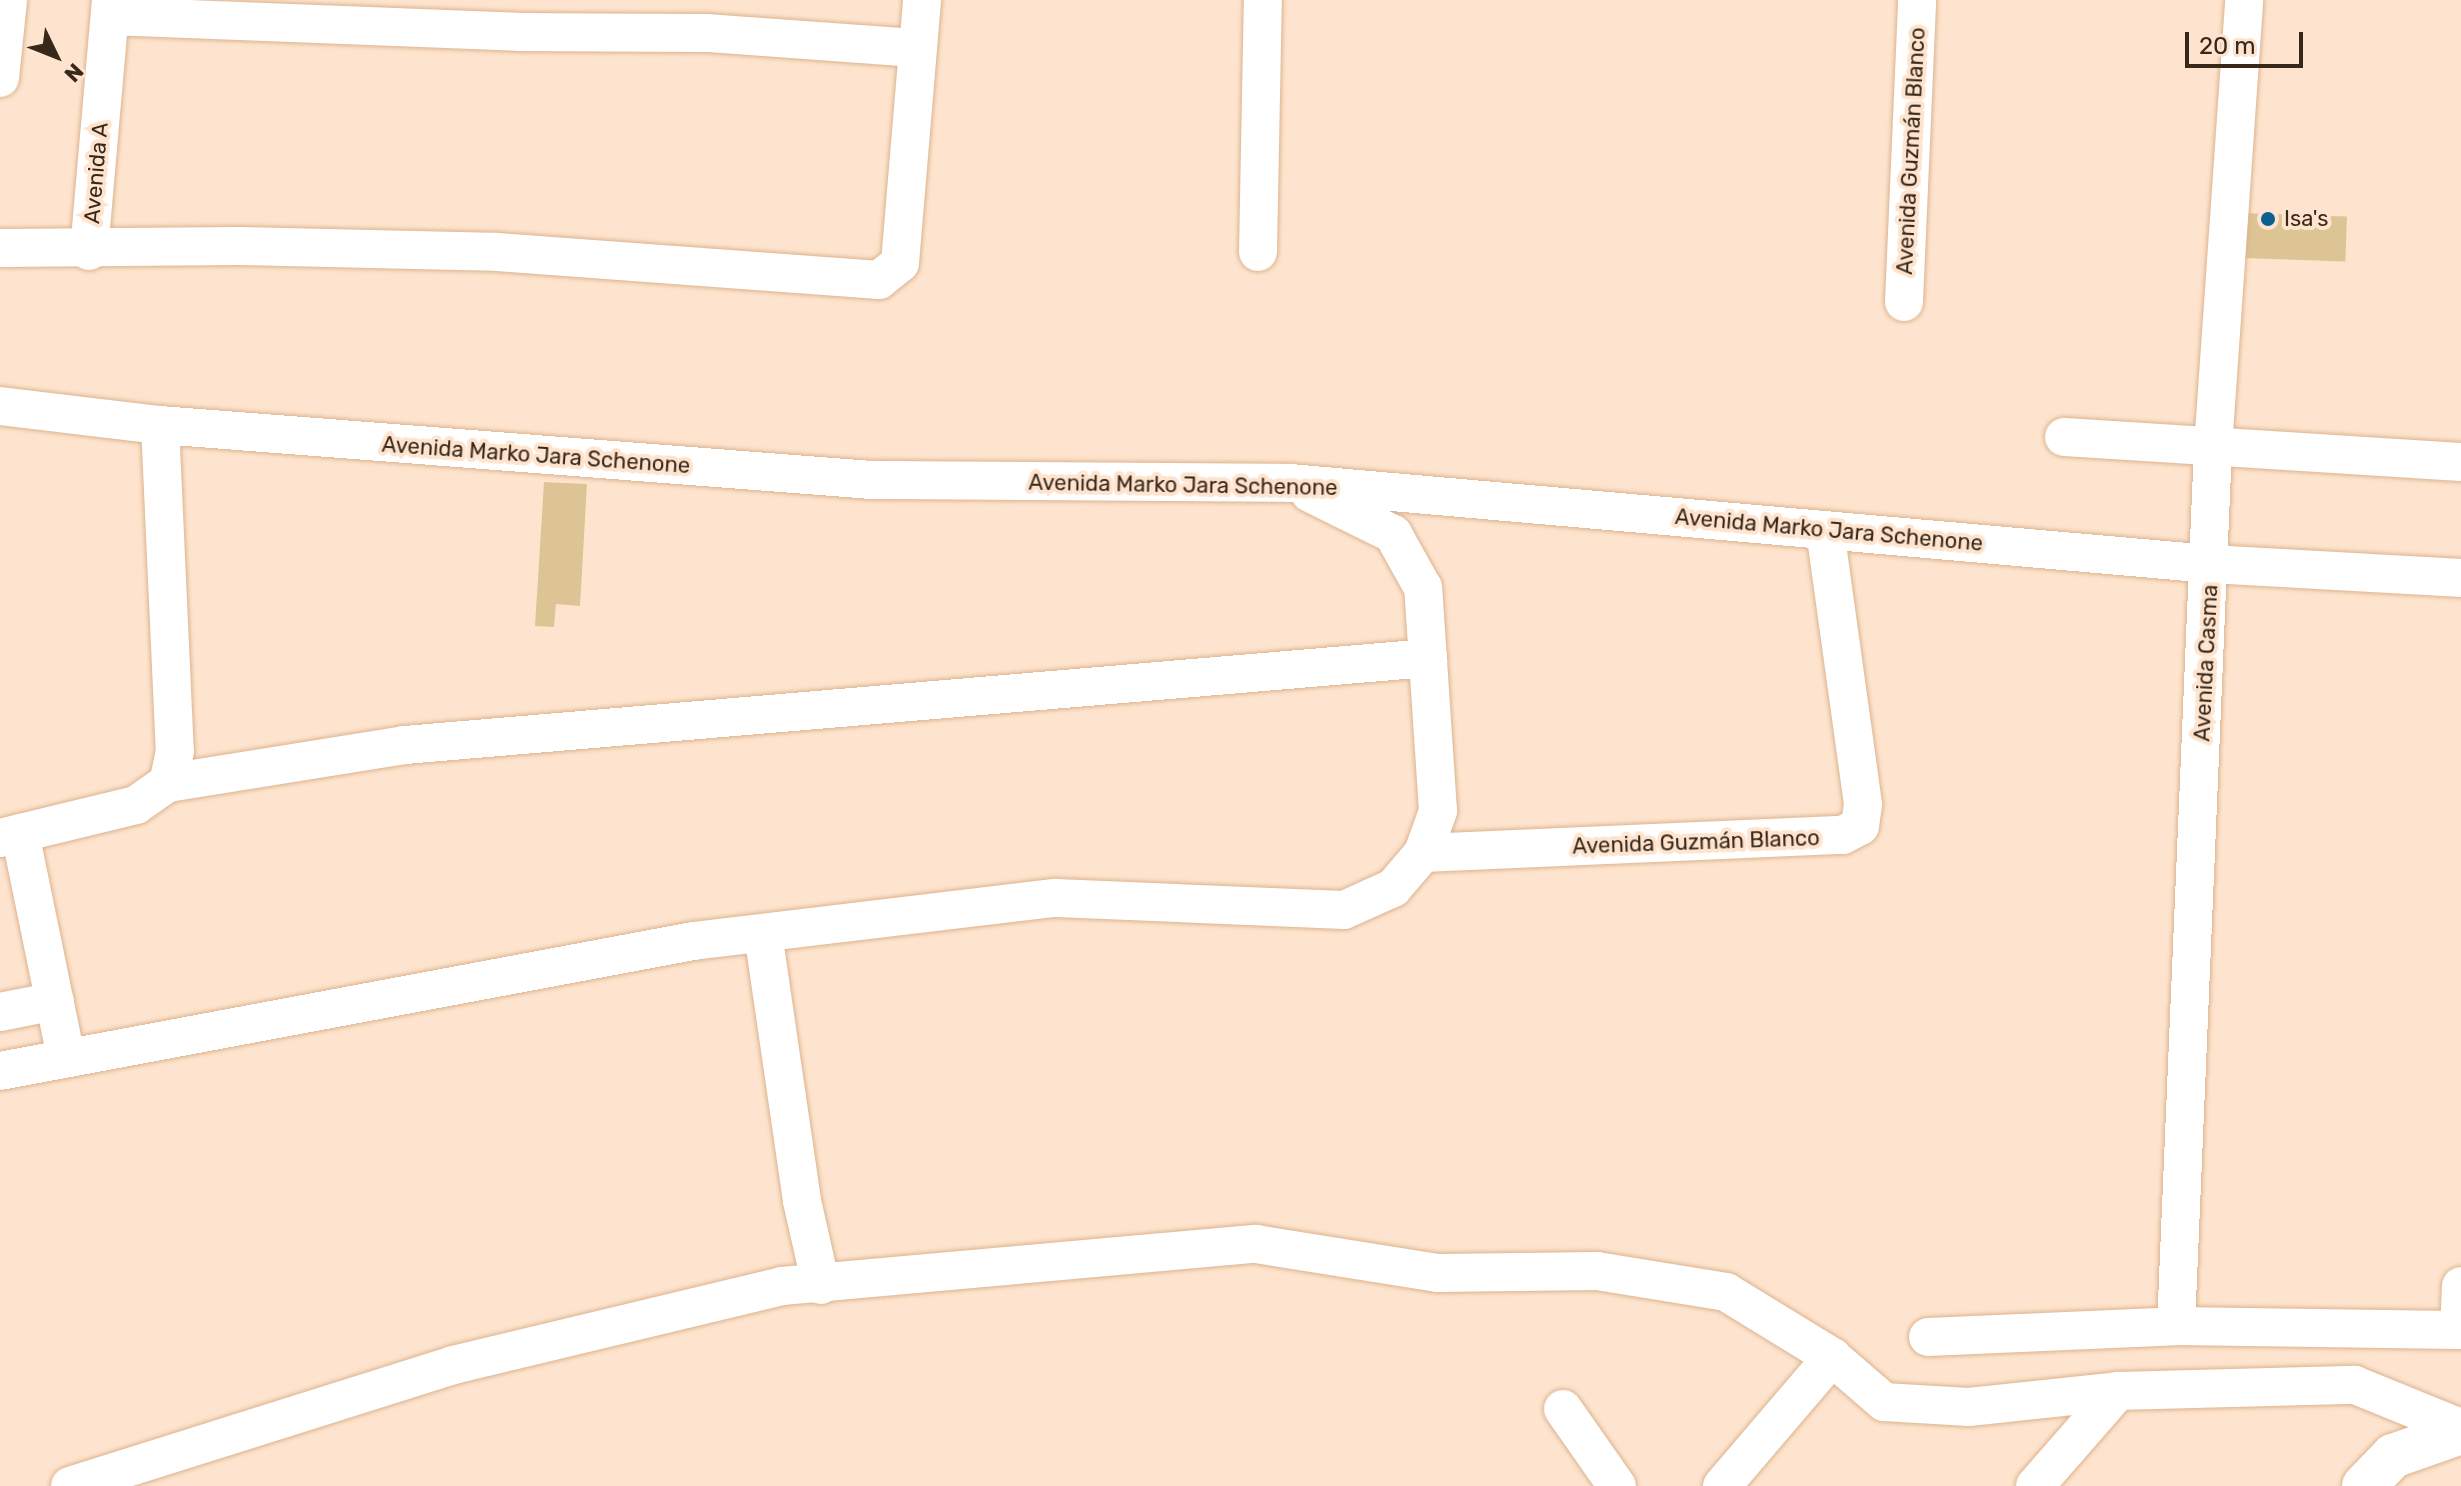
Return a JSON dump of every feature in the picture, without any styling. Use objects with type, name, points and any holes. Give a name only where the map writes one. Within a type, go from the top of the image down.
[{"type":"street","points":[[0,78],[8,0]]},
{"type":"street","points":[[0,248],[89,251],[240,246],[497,252],[879,280],[900,263],[922,0]]},
{"type":"street","points":[[1258,252],[1263,0]]},
{"type":"street","name":"Avenida Guzmán Blanco","points":[[1904,302],[1917,0]]},
{"type":"street","name":"Avenida Casma","points":[[2176,1326],[2211,564],[2213,447],[2244,0]]},
{"type":"street","points":[[111,8],[488,31],[707,33],[917,48]]},
{"type":"street","name":"Avenida A","points":[[89,251],[111,8]]},
{"type":"street","name":"Avenida Marko Jara Schenone","points":[[0,406],[160,425],[871,480],[1290,483],[2211,564],[2461,578]]},
{"type":"street","points":[[160,425],[175,751],[168,783]]},
{"type":"street","points":[[2064,437],[2461,462]]},
{"type":"street","points":[[0,1071],[693,941],[1056,898],[1344,910],[1393,888],[1423,853],[1438,811],[1423,588],[1393,534],[1290,483]]},
{"type":"street","name":"Avenida Guzmán Blanco","points":[[1423,853],[1843,835],[1860,826],[1863,804],[1825,531]]},
{"type":"street","points":[[66,1058],[55,1001],[10,835],[136,805],[168,783],[405,745],[1428,658]]},
{"type":"street","points":[[763,933],[802,1201],[821,1285]]},
{"type":"street","points":[[0,1012],[55,1001]]},
{"type":"street","points":[[70,1486],[453,1365],[782,1286],[821,1285],[1256,1244],[1438,1273],[1597,1271],[1726,1292],[1832,1357],[1884,1402],[1969,1407],[2118,1391],[2355,1385],[2461,1430]]},
{"type":"street","points":[[1928,1337],[2176,1326],[2460,1330],[2461,1286]]},
{"type":"street","points":[[1722,1486],[1832,1357]]},
{"type":"street","points":[[2035,1486],[2118,1391]]},
{"type":"street","points":[[1563,1409],[1617,1486]]},
{"type":"street","points":[[2364,1486],[2393,1456],[2461,1430]]},
{"type":"building","points":[[2244,213],[2347,217],[2345,262],[2242,258]]},
{"type":"building","points":[[544,482],[587,484],[580,606],[556,604],[554,627],[535,626]]},
{"type":"place","name":"Isa's","points":[[2268,219]]}]
